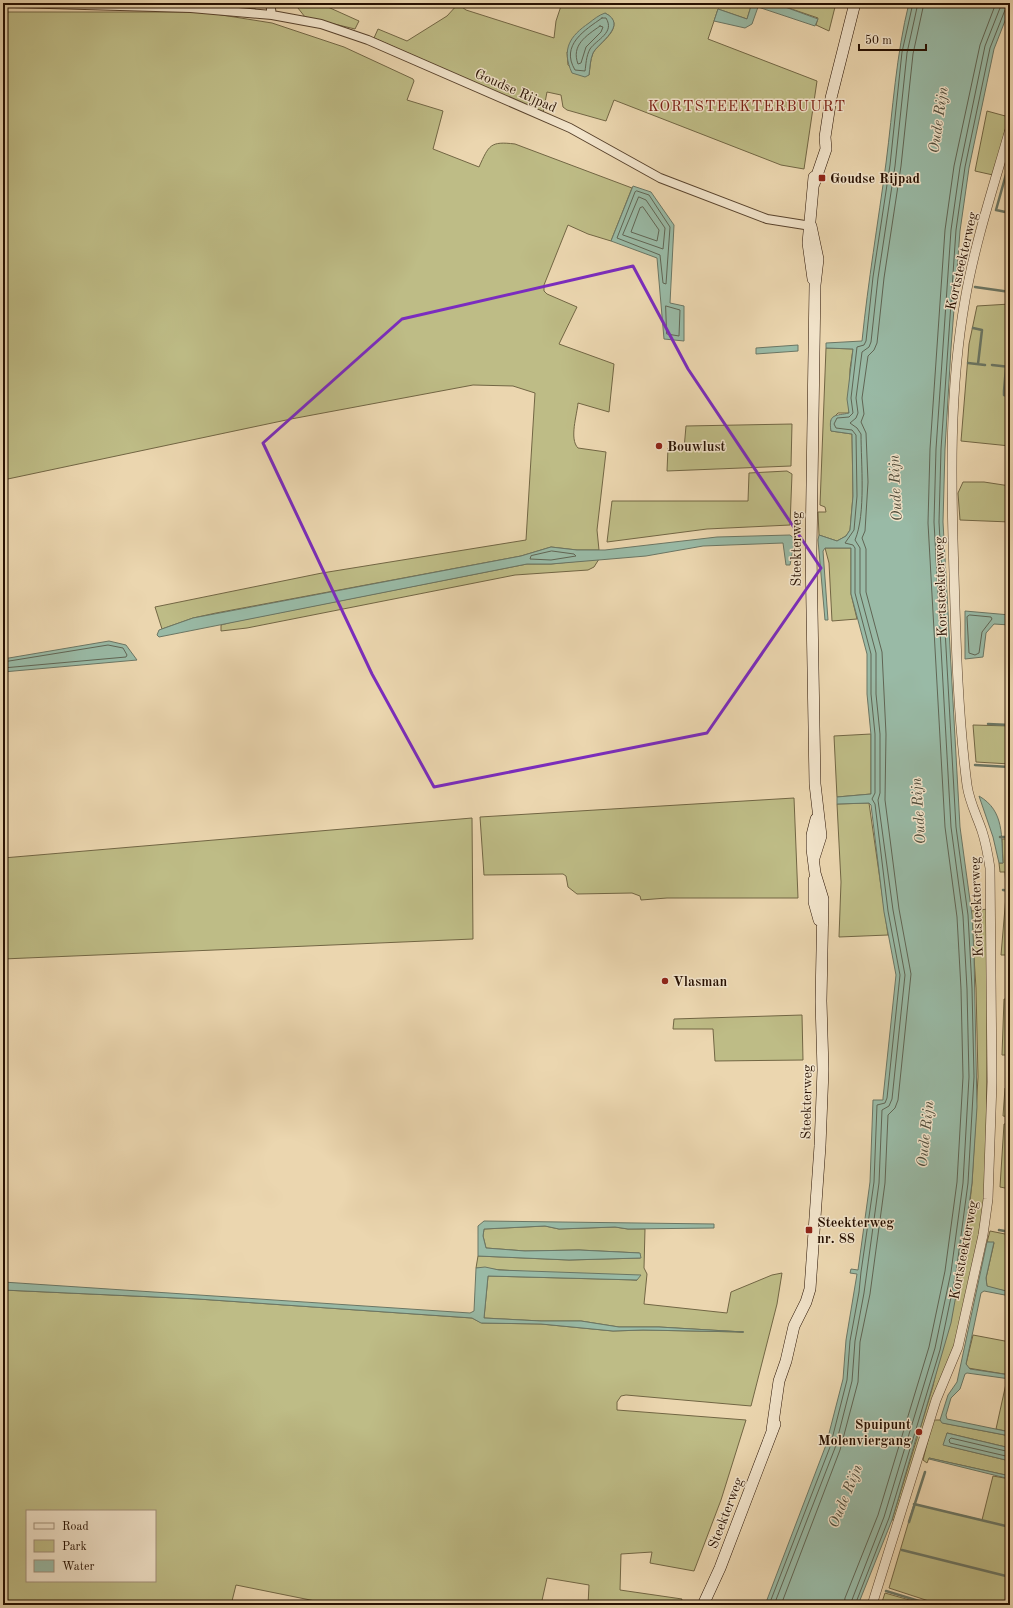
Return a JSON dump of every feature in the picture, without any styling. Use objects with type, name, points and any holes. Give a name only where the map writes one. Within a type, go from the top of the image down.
[{"type":"main road","name":"Steekterweg","points":[[703,1605],[720,1568],[772,1430],[779,1381],[786,1361],[794,1326],[806,1302],[810,1289],[809,1277],[820,1146],[823,1070],[821,1001],[823,899],[815,873],[814,858],[821,836],[815,784],[811,552],[815,285],[809,257],[808,243],[811,226],[814,184],[826,149],[825,137],[831,98],[855,3]]},
{"type":"street","name":"Goudse Rijpad","points":[[14,3],[191,8],[272,15],[321,24],[368,40],[570,128],[660,178],[767,219],[811,226]]},
{"type":"street","points":[[270,3],[272,15]]},
{"type":"street","name":"Kortsteekterweg","points":[[872,1605],[936,1400],[958,1347],[983,1236],[988,1199],[992,1082],[990,868],[986,846],[967,787],[962,735],[956,637],[951,443],[954,389],[965,299],[978,236],[1010,129]]},
{"type":"highlighted area","points":[[633,266],[688,369],[821,568],[707,733],[434,787],[372,674],[263,443],[402,319]]},
{"type":"green space","points":[[120,3],[255,3],[255,9]]},
{"type":"green space","points":[[294,3],[319,3],[359,21],[355,29],[305,17]]},
{"type":"green space","points":[[562,3],[752,3],[747,19],[718,9],[708,39],[817,81],[804,169],[781,165],[614,100],[606,121],[567,110],[563,107],[561,95],[547,92],[543,113],[374,38],[378,29],[407,41],[447,16],[458,4],[466,10],[554,38],[556,21]],"holes":[[[605,13],[612,18],[614,23],[613,29],[593,53],[589,75],[568,65],[567,52]]]},
{"type":"green space","points":[[774,3],[836,3],[829,31],[816,25],[818,18]]},
{"type":"green space","points":[[3,12],[204,12],[272,23],[344,47],[413,79],[414,81],[407,100],[443,111],[433,149],[479,167],[485,154],[491,146],[500,143],[515,144],[632,188],[611,241],[588,234],[568,225],[544,285],[544,291],[547,294],[577,307],[559,344],[614,364],[609,412],[578,403],[574,427],[574,439],[578,448],[606,452],[597,530],[599,550],[577,550],[551,547],[521,556],[216,613],[193,618],[162,629],[155,607],[322,573],[526,540],[535,393],[513,386],[473,385],[291,419],[3,480]]},
{"type":"green space","points":[[987,111],[1009,117],[993,175],[975,171]]},
{"type":"green space","points":[[1010,304],[1010,446],[961,441],[969,344],[977,306]]},
{"type":"green space","points":[[826,348],[853,349],[850,369],[849,413],[838,413],[831,420],[831,431],[852,434],[853,496],[850,530],[846,536],[837,541],[819,535],[818,512],[826,512],[825,507],[820,505]]},
{"type":"green space","points":[[792,424],[791,466],[667,471],[668,448],[684,449],[686,426]]},
{"type":"green space","points":[[787,471],[792,474],[790,525],[707,529],[607,542],[612,501],[748,501],[749,473]]},
{"type":"green space","points":[[963,482],[984,482],[1010,486],[1010,522],[960,520],[958,493]]},
{"type":"green space","points":[[825,548],[851,548],[851,594],[857,619],[832,621],[829,563]]},
{"type":"green space","points":[[599,559],[594,567],[588,570],[515,575],[247,628],[221,631],[221,625],[232,622],[527,564],[551,564]]},
{"type":"green space","points":[[973,725],[1010,726],[1010,764],[976,762]]},
{"type":"green space","points":[[871,734],[871,794],[837,797],[834,736]]},
{"type":"green space","points":[[794,798],[798,898],[667,898],[641,900],[640,896],[632,893],[577,894],[568,887],[566,876],[563,874],[484,875],[480,817]]},
{"type":"green space","points":[[869,803],[888,935],[839,937],[841,882],[837,804]]},
{"type":"green space","points":[[472,818],[473,939],[3,959],[3,858]]},
{"type":"green space","points":[[1002,839],[1010,839],[1010,888],[1006,887],[1005,872],[1000,872],[999,863],[1003,863]]},
{"type":"green space","points":[[1006,896],[1010,896],[1010,955],[1001,955]]},
{"type":"green space","points":[[988,909],[986,1171],[982,1220],[957,1337],[895,1520],[892,1520],[933,1386],[967,1230],[972,1183],[978,1077],[976,988],[971,911]]},
{"type":"green space","points":[[1004,999],[1010,1000],[1010,1055],[1002,1055]]},
{"type":"green space","points":[[802,1015],[803,1060],[715,1061],[713,1029],[673,1029],[674,1019]]},
{"type":"green space","points":[[1005,1088],[1010,1088],[1010,1117],[1003,1116]]},
{"type":"green space","points":[[1004,1124],[1010,1124],[1010,1189],[1000,1187]]},
{"type":"green space","points":[[545,1226],[559,1229],[615,1227],[645,1229],[644,1268],[647,1274],[644,1304],[727,1313],[731,1292],[772,1275],[782,1273],[777,1304],[751,1406],[626,1395],[621,1396],[617,1402],[617,1410],[746,1420],[721,1500],[694,1571],[650,1563],[652,1552],[621,1554],[620,1590],[682,1599],[680,1605],[588,1605],[589,1585],[547,1578],[541,1605],[335,1605],[236,1585],[231,1605],[3,1605],[3,1290],[198,1299],[472,1318],[482,1323],[541,1324],[613,1331],[643,1330],[743,1332],[659,1327],[619,1327],[581,1321],[541,1321],[484,1318],[488,1276],[637,1280],[476,1268],[478,1256],[569,1260],[640,1258],[639,1253],[579,1250],[525,1251],[486,1248],[483,1236],[484,1229]]},
{"type":"green space","points":[[990,1231],[1010,1235],[1010,1292],[987,1287],[986,1278],[994,1243],[987,1242]]},
{"type":"green space","points":[[973,1335],[1010,1342],[1010,1375],[968,1368],[966,1364]]},
{"type":"green space","points":[[1007,1379],[1010,1379],[1010,1432],[996,1429]]},
{"type":"green space","points":[[933,1420],[940,1420],[943,1423],[1010,1436],[1010,1448],[947,1433],[948,1446],[1010,1461],[1010,1476],[929,1458],[927,1463],[923,1460]]},
{"type":"green space","points":[[993,1476],[1010,1479],[1010,1605],[941,1605],[889,1588],[914,1504],[982,1520]]},
{"type":"green space","points":[[885,1593],[927,1605],[881,1605]]},
{"type":"water","points":[[752,3],[774,3],[818,19],[815,26],[758,7],[752,24],[745,28],[714,21],[718,9],[747,19]]},
{"type":"water","name":"Oude Rijn","points":[[909,3],[1010,3],[1010,8],[994,49],[969,168],[960,231],[945,449],[943,522],[960,827],[972,915],[974,955],[977,1107],[972,1183],[960,1273],[951,1323],[920,1429],[923,1431],[922,1435],[917,1435],[892,1520],[858,1605],[765,1605],[826,1445],[843,1379],[846,1340],[857,1274],[850,1273],[851,1269],[858,1270],[870,1182],[873,1100],[883,1100],[896,975],[884,912],[871,805],[869,803],[837,804],[837,797],[871,794],[871,735],[867,694],[867,654],[851,594],[851,548],[825,548],[823,551],[828,620],[825,620],[818,540],[819,535],[837,541],[846,536],[850,530],[853,496],[852,434],[831,431],[830,425],[834,416],[849,413],[847,399],[853,349],[826,348],[826,343],[862,341],[898,62]]},
{"type":"water","points":[[605,13],[612,18],[614,23],[613,28],[610,34],[593,53],[589,75],[585,77],[572,73],[567,57],[569,44],[572,38],[582,28]]},
{"type":"water","points":[[633,186],[651,192],[674,225],[670,303],[684,306],[684,341],[664,339],[657,258],[611,241]]},
{"type":"water","points":[[798,345],[798,351],[756,354],[756,348]]},
{"type":"water","points":[[790,535],[795,539],[790,565],[786,565],[783,543],[703,546],[646,556],[551,564],[527,564],[159,637],[157,635],[159,630],[193,618],[521,556],[551,547],[577,550],[605,550],[717,537]]},
{"type":"water","points":[[965,611],[1010,615],[1010,625],[994,624],[986,633],[983,657],[965,659]]},
{"type":"water","points":[[109,641],[126,645],[137,660],[3,672],[3,659]]},
{"type":"water","points":[[979,796],[993,809],[1000,825],[1003,863],[999,863],[993,837]]},
{"type":"water","points":[[484,1221],[714,1224],[714,1228],[628,1229],[615,1227],[559,1229],[545,1226],[484,1229],[483,1236],[486,1248],[525,1251],[579,1250],[640,1253],[641,1258],[569,1260],[478,1256],[478,1226]]},
{"type":"water","points":[[987,1242],[994,1242],[986,1278],[987,1286],[1010,1292],[1010,1296],[984,1291],[981,1293],[966,1364],[970,1369],[1010,1375],[1010,1379],[967,1373],[965,1374],[960,1389],[951,1398],[946,1415],[947,1419],[1010,1432],[1010,1436],[942,1423],[940,1420],[948,1395],[957,1382]]},
{"type":"water","points":[[485,1267],[499,1270],[641,1275],[637,1280],[488,1276],[484,1318],[541,1321],[581,1321],[619,1327],[659,1327],[744,1332],[643,1330],[613,1331],[541,1324],[481,1323],[472,1318],[198,1299],[3,1290],[3,1282],[470,1313],[474,1311],[476,1268]]},
{"type":"water","points":[[947,1433],[1010,1448],[1010,1461],[943,1445]]},
{"type":"water","points":[[929,1459],[1010,1476],[1010,1479]]},
{"type":"waterway","points":[[1010,160],[996,210],[1010,213]]},
{"type":"waterway","points":[[975,287],[1010,292]]},
{"type":"waterway","points":[[973,328],[982,330],[978,364]]},
{"type":"waterway","points":[[968,363],[985,365]]},
{"type":"waterway","points":[[992,365],[1010,367]]},
{"type":"waterway","points":[[1006,367],[1004,395],[1010,397]]},
{"type":"waterway","points":[[988,724],[1010,725]]},
{"type":"waterway","points":[[975,765],[1010,767]]},
{"type":"waterway","points":[[1000,837],[1010,837]]},
{"type":"waterway","points":[[1003,890],[1010,891]]},
{"type":"waterway","points":[[999,1230],[1010,1232]]},
{"type":"waterway","points":[[909,1522],[925,1472]]},
{"type":"waterway","points":[[914,1504],[1010,1527]]},
{"type":"waterway","points":[[902,1550],[1010,1577]]},
{"type":"waterway","points":[[886,1591],[932,1605]]},
{"type":"place","name":"Goudse Rijpad","points":[[822,178]]},
{"type":"place","name":"Bouwlust","points":[[659,446]]},
{"type":"place","name":"Vlasman","points":[[665,981]]},
{"type":"place","name":"Steekterweg nr. 88","points":[[809,1230]]},
{"type":"place","name":"Spuipunt Molenviergang","points":[[919,1432]]},
{"type":"district","name":"KORTSTEEKTERBUURT","points":[[747,106]]}]
